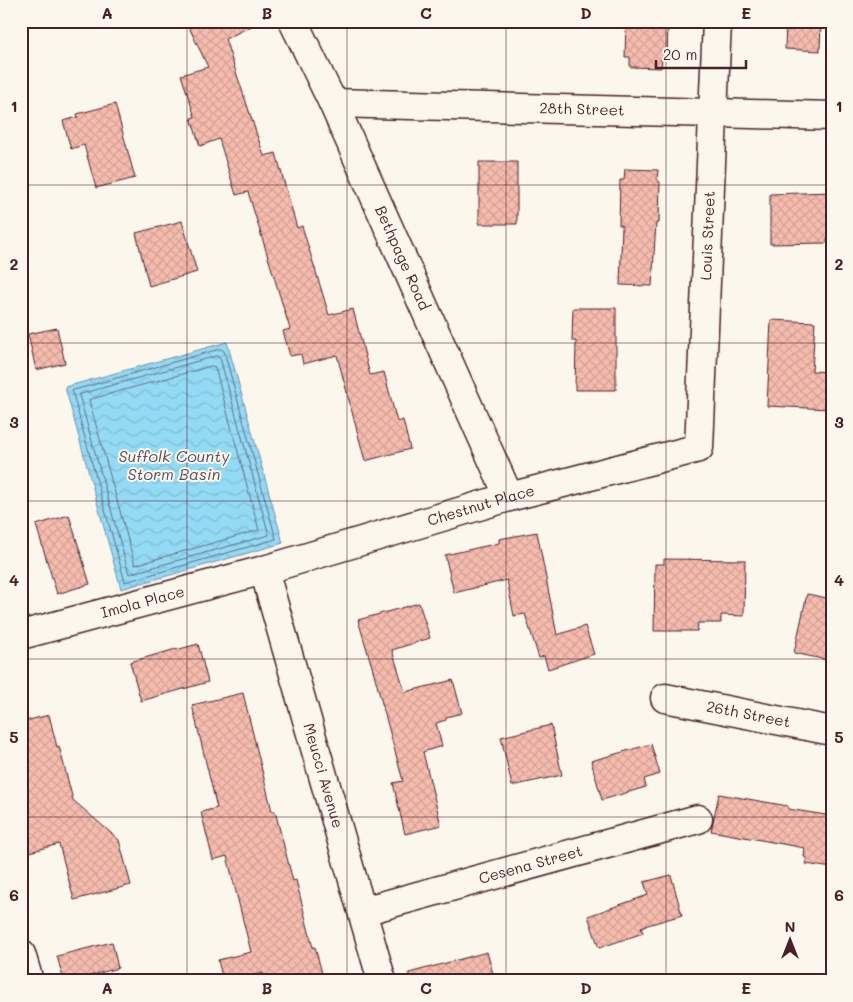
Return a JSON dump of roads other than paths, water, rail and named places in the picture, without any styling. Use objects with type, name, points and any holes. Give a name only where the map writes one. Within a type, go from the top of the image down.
[{"type":"street","name":"Bethpage Road","points":[[293,21],[333,103],[509,497]]},
{"type":"street","name":"Louis Street","points":[[700,448],[717,21]]},
{"type":"street","name":"28th Street","points":[[333,103],[832,116]]},
{"type":"street","name":"Chestnut Place","points":[[264,570],[509,497],[700,448]]},
{"type":"street","name":"Imola Place","points":[[21,634],[264,570]]},
{"type":"street","name":"Meucci Avenue","points":[[264,570],[382,981]]},
{"type":"street","name":"26th Street","points":[[665,698],[832,731]]},
{"type":"street","name":"Cesena Street","points":[[362,911],[698,819]]},
{"type":"street","points":[[21,954],[29,981]]},
{"type":"water","name":"Suffolk County Storm Basin","points":[[227,342],[283,543],[121,589],[65,387]]}]
